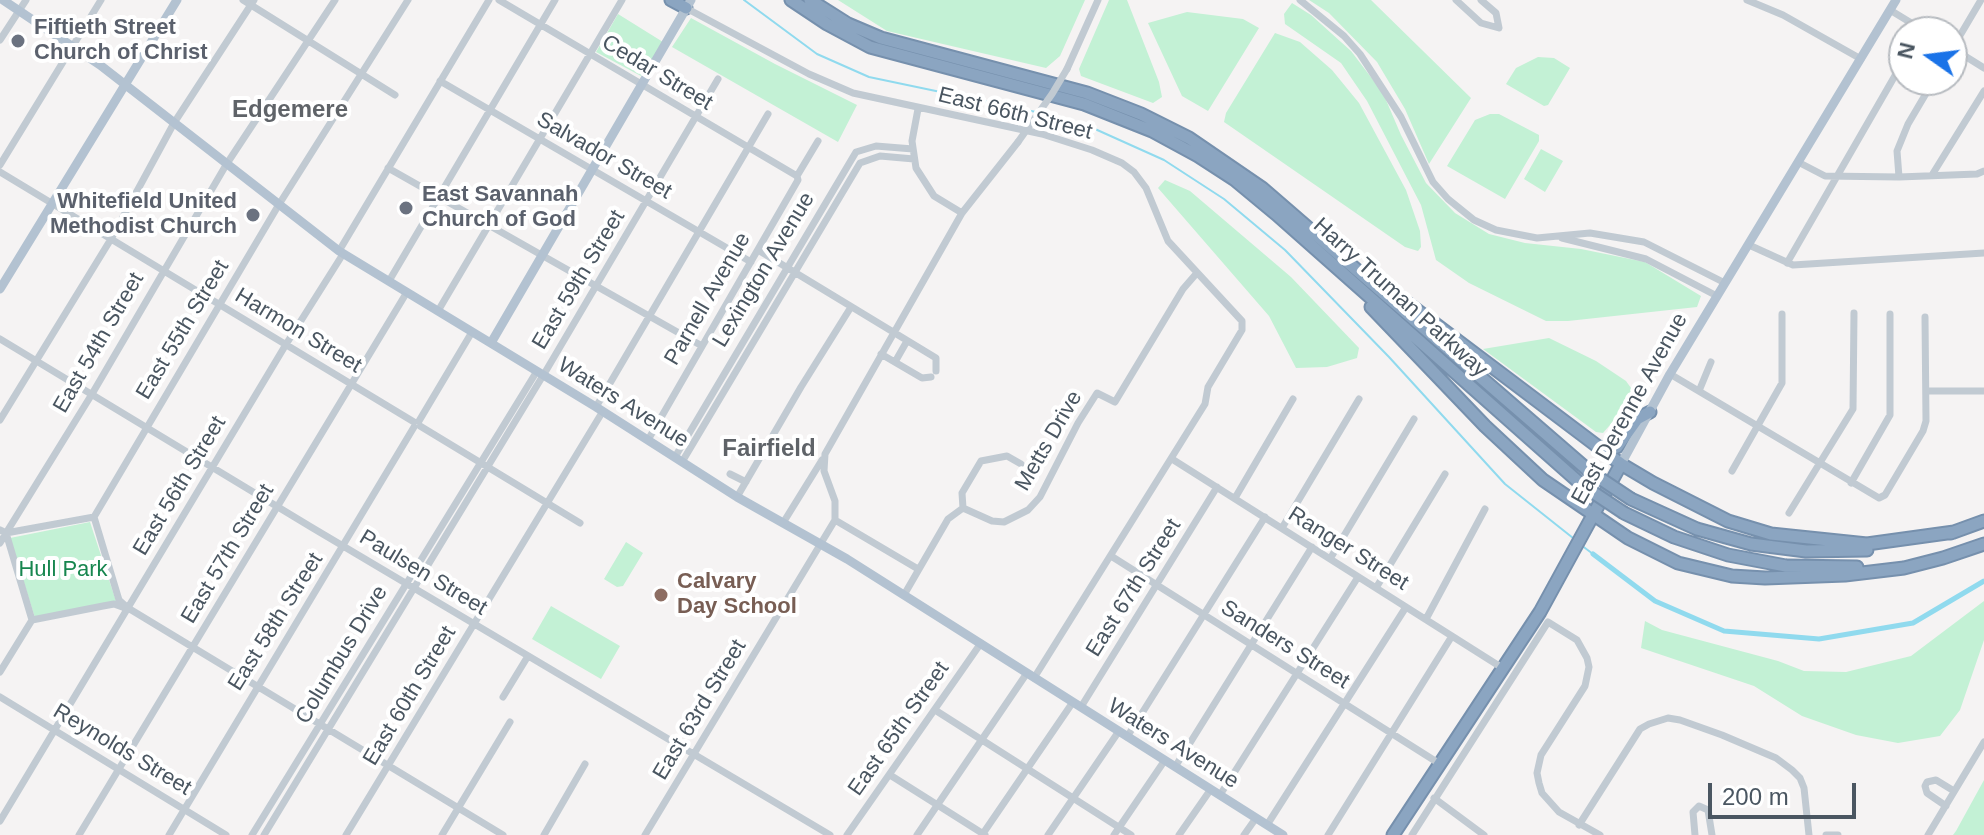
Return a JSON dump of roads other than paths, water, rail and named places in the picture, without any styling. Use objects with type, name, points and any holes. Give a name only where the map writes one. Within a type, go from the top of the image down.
[{"type":"highway","points":[[673,0],[689,4]]},
{"type":"highway","points":[[781,0],[824,28],[870,47]]},
{"type":"highway","name":"Harry Truman Parkway","points":[[791,0],[870,47],[1074,101],[1144,127],[1184,147],[1224,173],[1306,241],[1582,485],[1624,513],[1665,533],[1710,550],[1767,563],[1805,567],[1845,568],[1902,562],[1984,541]]},
{"type":"highway","name":"Harry Truman Parkway","points":[[810,0],[848,24],[890,41],[1106,100],[1173,129],[1219,156],[1273,197],[1589,471],[1631,499],[1697,529],[1741,542],[1788,550],[1834,552],[1909,544],[1984,521]]},
{"type":"highway","points":[[1219,156],[1293,208],[1426,319],[1621,464],[1717,516],[1771,534],[1814,541],[1867,544],[1954,532]]},
{"type":"highway","points":[[1306,241],[1516,456],[1593,516],[1640,545],[1678,563],[1743,577],[1802,578],[1885,571],[1943,558],[1984,541]]},
{"type":"highway","points":[[1598,447],[1608,450],[1617,447],[1637,419],[1650,412]]},
{"type":"highway","name":"East Derenne Avenue","points":[[1393,835],[1504,669],[1569,560],[1621,464]]},
{"type":"main road","name":"Waters Avenue","points":[[3,0],[72,44],[341,253],[600,409],[737,497],[904,595],[1283,835]]},
{"type":"main road","points":[[0,289],[177,0]]},
{"type":"main road","name":"East Derenne Avenue","points":[[1621,464],[1670,374],[1896,0]]},
{"type":"main road","points":[[491,343],[689,4]]},
{"type":"street","points":[[0,40],[26,0]]},
{"type":"street","points":[[0,165],[101,0]]},
{"type":"street","name":"East 54th Street","points":[[0,543],[3,531],[92,394],[226,165],[335,0]]},
{"type":"street","name":"East 55th Street","points":[[94,517],[218,304],[408,0]]},
{"type":"street","name":"East 56th Street","points":[[0,821],[489,0]]},
{"type":"street","name":"Cedar Street","points":[[499,0],[797,176]]},
{"type":"street","points":[[389,281],[555,0]]},
{"type":"street","points":[[438,311],[622,0]]},
{"type":"street","points":[[783,523],[962,213],[1052,94],[1067,69],[1098,0]]},
{"type":"street","points":[[1300,0],[1344,36],[1360,54],[1401,117],[1433,182],[1474,220],[1496,230],[1537,238],[1590,233],[1644,242],[1725,283]]},
{"type":"street","points":[[1456,0],[1481,23],[1499,28],[1496,13],[1481,0]]},
{"type":"street","points":[[1747,0],[1783,15],[1861,59]]},
{"type":"street","points":[[1968,22],[1981,0]]},
{"type":"street","points":[[0,420],[111,239],[174,123],[249,2],[395,95]]},
{"type":"street","name":"East 66th Street","points":[[689,4],[829,84],[866,97],[1042,134],[1122,163],[1142,181],[1168,241],[1196,274],[1239,315],[1242,330],[1208,387],[1205,404],[1172,459],[1031,676],[982,740],[917,835]]},
{"type":"street","points":[[1890,10],[1899,16]]},
{"type":"street","name":"East 59th Street","points":[[540,373],[597,286],[718,79]]},
{"type":"street","name":"Salvador Street","points":[[440,81],[751,262]]},
{"type":"street","points":[[1787,263],[1888,88]]},
{"type":"street","points":[[1932,175],[1984,91]]},
{"type":"street","points":[[1899,177],[1897,151],[1925,96]]},
{"type":"street","points":[[918,109],[913,129],[913,149],[921,178],[934,196],[962,213]]},
{"type":"street","name":"East 60th Street","points":[[346,835],[547,503],[649,316],[768,114]]},
{"type":"street","name":"Parnell Avenue","points":[[648,440],[818,141]]},
{"type":"street","points":[[913,149],[866,147],[856,152],[848,163],[856,168],[860,163],[880,156],[914,159]]},
{"type":"street","points":[[1798,162],[1825,176],[1899,177],[1977,174],[1984,171]]},
{"type":"street","name":"Lexington Avenue","points":[[790,270],[848,163]]},
{"type":"street","points":[[388,168],[702,346]]},
{"type":"street","name":"Lexington Avenue","points":[[678,459],[790,270],[856,168]]},
{"type":"street","name":"Harmon Street","points":[[0,172],[580,523]]},
{"type":"street","points":[[1560,237],[1646,259],[1717,296]]},
{"type":"street","points":[[1749,245],[1793,265],[1984,253]]},
{"type":"street","points":[[758,250],[936,358],[934,374],[922,378],[881,354]]},
{"type":"street","name":"Metts Drive","points":[[963,508],[992,521],[1004,522],[1028,510],[1040,497],[1097,393],[1115,402],[1183,289],[1196,274]]},
{"type":"street","name":"East 57th Street","points":[[79,835],[407,292]]},
{"type":"street","points":[[737,497],[851,307]]},
{"type":"street","points":[[1789,513],[1853,409],[1854,313]]},
{"type":"street","points":[[1732,471],[1782,383],[1782,314]]},
{"type":"street","points":[[1851,483],[1890,415],[1890,314]]},
{"type":"street","points":[[1670,374],[1879,498],[1885,495],[1923,431],[1927,391],[1925,317]]},
{"type":"street","name":"East 58th Street","points":[[169,835],[472,332]]},
{"type":"street","name":"Paulsen Street","points":[[0,339],[343,547],[830,835]]},
{"type":"street","points":[[895,362],[907,341]]},
{"type":"street","points":[[1699,391],[1711,362]]},
{"type":"street","name":"Columbus Drive","points":[[264,835],[324,727],[540,373]]},
{"type":"street","points":[[1927,391],[1984,391]]},
{"type":"street","points":[[1235,498],[1293,399]]},
{"type":"street","points":[[1282,528],[1359,399]]},
{"type":"street","points":[[1330,559],[1414,419]]},
{"type":"street","points":[[825,454],[824,471],[835,501],[835,520],[918,569]]},
{"type":"street","points":[[904,595],[948,519],[963,508],[962,493],[981,461],[1007,456],[1021,464]]},
{"type":"street","name":"Ranger Street","points":[[1172,459],[1504,669]]},
{"type":"street","points":[[730,474],[746,482]]},
{"type":"street","points":[[1376,588],[1445,474]]},
{"type":"street","name":"East 67th Street","points":[[983,835],[1027,769],[1077,705],[1217,487]]},
{"type":"street","points":[[1426,619],[1485,509]]},
{"type":"street","points":[[32,620],[3,531],[94,517],[119,600],[128,608],[503,835]]},
{"type":"street","points":[[1048,835],[1123,734],[1204,615],[1265,517]]},
{"type":"street","name":"East 63rd Street","points":[[645,835],[835,520]]},
{"type":"street","points":[[1175,767],[1312,547]]},
{"type":"street","name":"Sanders Street","points":[[1111,556],[1440,764]]},
{"type":"street","points":[[1220,795],[1358,577]]},
{"type":"street","points":[[0,672],[32,620],[114,604],[128,608]]},
{"type":"street","points":[[1267,825],[1406,607]]},
{"type":"street","points":[[1412,835],[1548,622],[1577,640],[1589,667],[1585,686],[1541,755],[1537,773],[1542,793],[1549,803],[1579,825],[1600,835]]},
{"type":"street","points":[[1328,835],[1452,636]]},
{"type":"street","name":"East 65th Street","points":[[847,835],[981,643]]},
{"type":"street","points":[[503,697],[528,656]]},
{"type":"street","name":"Reynolds Street","points":[[0,697],[226,835]]},
{"type":"street","points":[[935,710],[1131,835]]},
{"type":"street","points":[[1579,825],[1640,729],[1668,718],[1722,735],[1776,758],[1792,770],[1804,788],[1809,835]]},
{"type":"street","points":[[442,835],[510,722]]},
{"type":"street","name":"Columbus Drive","points":[[252,835],[324,727]]},
{"type":"street","points":[[1928,835],[1984,742]]},
{"type":"street","points":[[1114,835],[1165,760]]},
{"type":"street","points":[[544,835],[585,764]]},
{"type":"street","points":[[890,775],[983,835]]},
{"type":"street","points":[[1946,806],[1927,793],[1927,782],[1936,780],[1954,791]]},
{"type":"street","points":[[1179,835],[1211,789]]},
{"type":"street","points":[[1434,798],[1484,835]]},
{"type":"street","points":[[1695,835],[1693,812],[1699,806],[1708,810],[1712,835]]},
{"type":"street","points":[[1244,835],[1256,818]]},
{"type":"street","points":[[1826,835],[1838,835]]},
{"type":"waterway","points":[[744,0],[817,54],[869,77],[1036,112]]},
{"type":"waterway","points":[[1042,114],[1095,129],[1164,160],[1224,199],[1285,250],[1389,357],[1505,484],[1573,538]]},
{"type":"waterway","points":[[1581,545],[1593,554]]},
{"type":"waterway","points":[[1593,554],[1655,601],[1724,631],[1819,639],[1913,623],[1984,581]]},
{"type":"place","name":"Fiftieth Street Church of Christ","points":[[18,41]]},
{"type":"place","name":"East Savannah Church of God","points":[[406,208]]},
{"type":"place","name":"Whitefield United Methodist Church","points":[[253,215]]},
{"type":"place","name":"Calvary Day School","points":[[661,595]]},
{"type":"district","name":"Edgemere","points":[[290,110]]},
{"type":"district","name":"Fairfield","points":[[769,449]]},
{"type":"park label","name":"Hull Park","points":[[63,570]]}]
